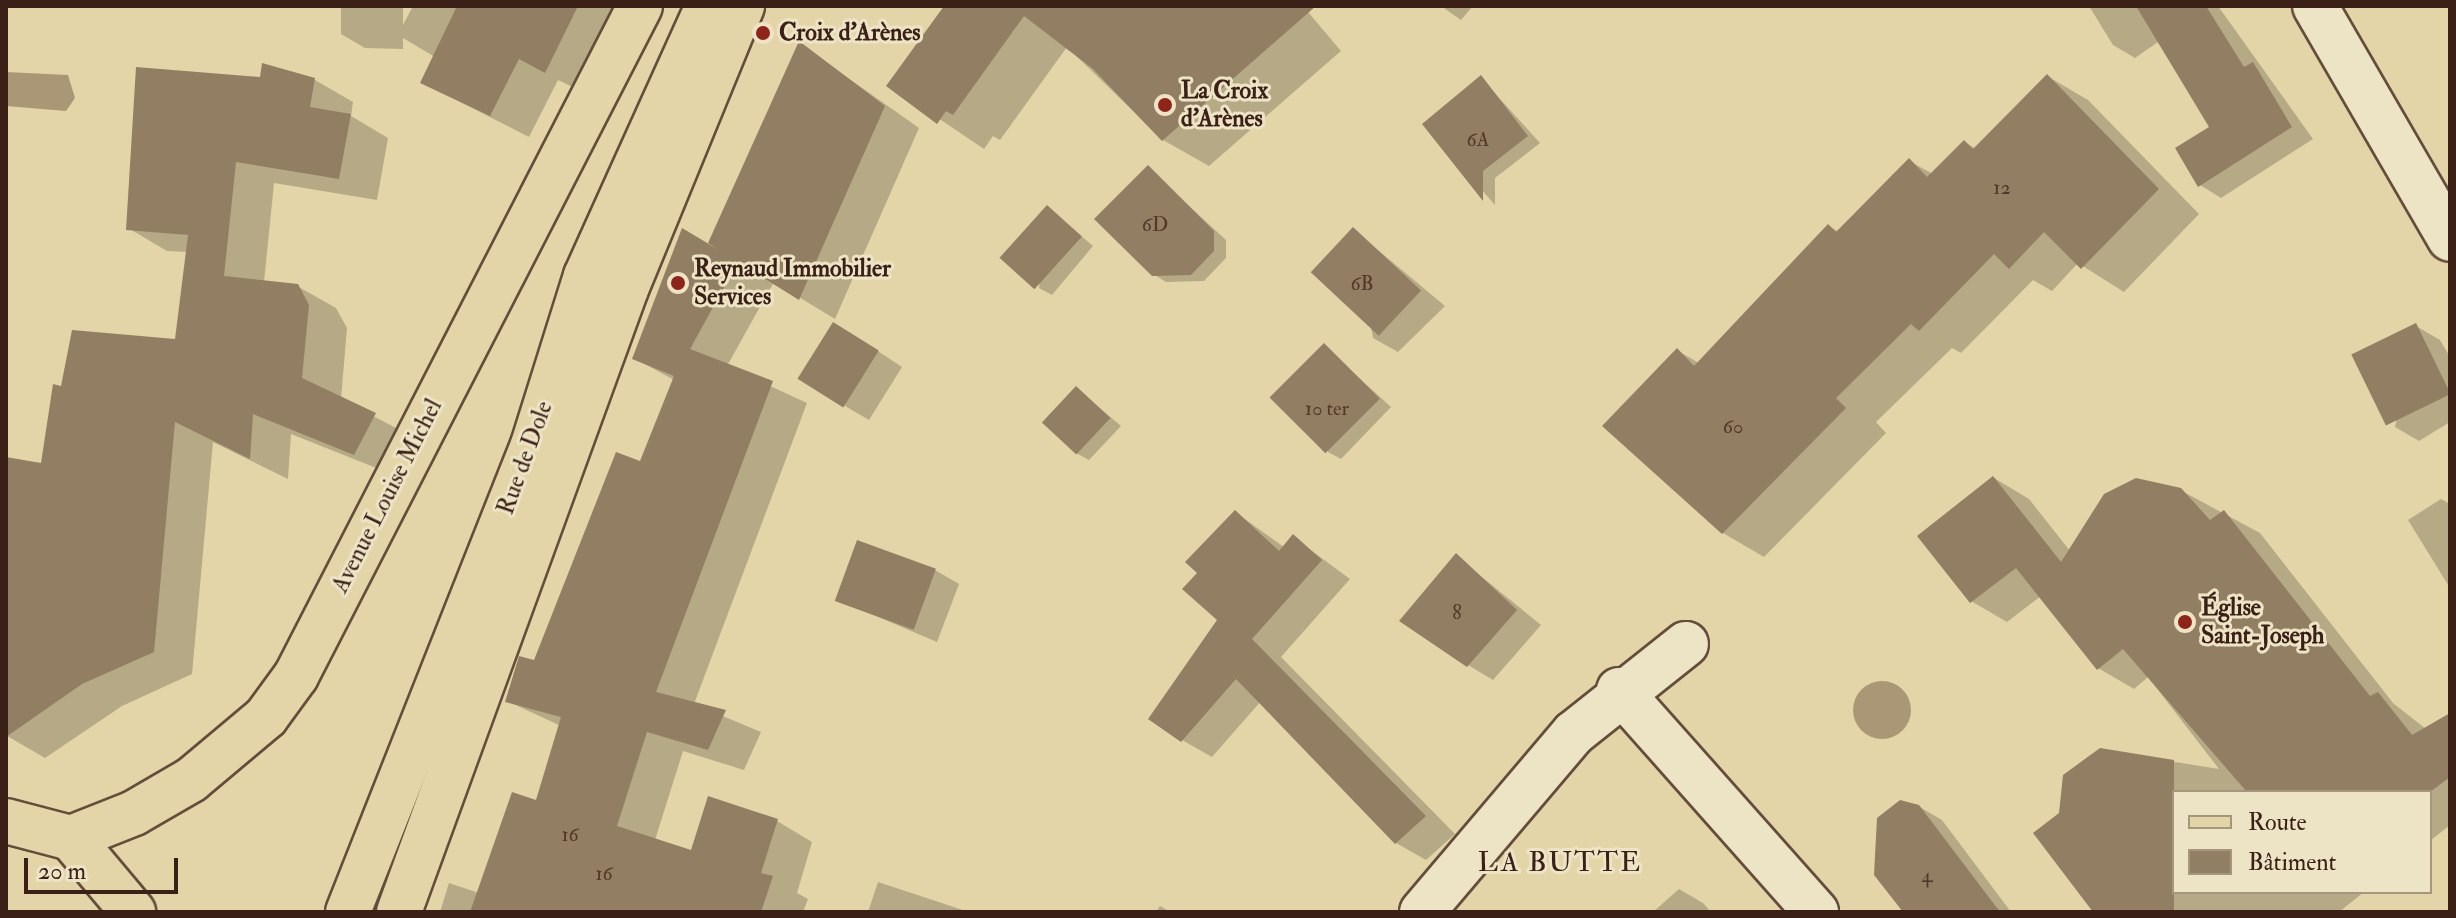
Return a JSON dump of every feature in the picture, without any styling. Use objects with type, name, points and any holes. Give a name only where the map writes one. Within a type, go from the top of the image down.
[{"type":"main road","name":"Avenue Louise Michel","points":[[71,838],[191,780],[266,717],[296,676],[640,6]]},
{"type":"main road","name":"Rue de Dole","points":[[348,912],[533,445],[586,276],[708,6]]},
{"type":"main road","name":"Rue de Dole","points":[[399,912],[626,289],[742,6]]},
{"type":"main road","points":[[6,821],[71,838],[133,912]]},
{"type":"street","points":[[2315,6],[2450,239]]},
{"type":"street","points":[[1422,912],[1619,690],[1686,644]]},
{"type":"street","points":[[1619,690],[1816,912]]},
{"type":"shaded area","points":[[6,72],[68,75],[75,98],[66,111],[6,106]]},
{"type":"shaded area","points":[[1882,681],[1903,689],[1911,710],[1903,731],[1882,739],[1861,731],[1853,710],[1861,689]]},
{"type":"building","points":[[457,6],[578,6],[545,73],[519,59],[490,116],[420,83]]},
{"type":"building","name":"La Croix d'Arènes","points":[[944,6],[1316,6],[1162,141],[1093,69],[1024,16],[953,115],[946,111],[937,124],[886,86]]},
{"type":"building","points":[[2136,6],[2206,6],[2244,67],[2253,62],[2292,127],[2198,187],[2175,148],[2209,127]]},
{"type":"building","points":[[799,41],[885,106],[799,300],[738,262],[690,349],[773,381],[656,692],[726,710],[708,750],[647,732],[617,826],[691,850],[708,796],[778,819],[761,873],[773,876],[761,912],[470,912],[512,792],[536,800],[561,717],[505,702],[519,656],[534,660],[616,452],[640,461],[674,376],[632,359],[682,228],[719,250],[708,243]]},
{"type":"building","points":[[262,63],[315,78],[310,107],[351,114],[339,179],[236,162],[224,276],[298,284],[309,305],[302,378],[376,413],[354,455],[253,414],[250,459],[175,422],[154,652],[82,684],[6,737],[6,457],[41,463],[53,384],[61,386],[72,330],[175,339],[188,235],[126,230],[136,67],[260,77]]},
{"type":"building","points":[[2047,74],[2159,189],[2081,269],[2044,232],[2009,269],[1994,254],[1919,331],[1911,324],[1836,398],[1846,408],[1722,534],[1602,426],[1677,348],[1694,366],[1828,224],[1836,232],[1909,158],[1927,177],[1964,140],[1973,149]]},
{"type":"building","points":[[1481,75],[1528,136],[1483,171],[1483,201],[1422,124]]},
{"type":"building","points":[[1148,165],[1214,231],[1214,251],[1191,275],[1152,276],[1094,219]]},
{"type":"building","points":[[1047,205],[1082,236],[1034,289],[999,258]]},
{"type":"building","points":[[1353,227],[1421,290],[1379,336],[1311,272]]},
{"type":"building","points":[[833,322],[879,351],[843,407],[797,379]]},
{"type":"building","points":[[2416,323],[2450,394],[2386,426],[2351,355]]},
{"type":"building","points":[[1324,343],[1380,399],[1325,453],[1270,397]]},
{"type":"building","points":[[1076,386],[1110,418],[1076,455],[1042,423]]},
{"type":"building","name":"Église Saint-Joseph","points":[[1993,476],[2061,562],[2104,494],[2136,478],[2181,488],[2210,520],[2224,510],[2370,696],[2378,692],[2412,735],[2450,713],[2450,777],[2432,790],[2245,790],[2123,649],[2097,670],[2016,568],[1970,603],[1917,536]]},
{"type":"building","points":[[1235,510],[1279,551],[1293,534],[1322,560],[1252,639],[1426,816],[1395,844],[1236,679],[1181,742],[1148,719],[1217,620],[1182,589],[1197,573],[1185,562]]},
{"type":"building","points":[[857,540],[936,569],[914,630],[835,601]]},
{"type":"building","points":[[1456,553],[1517,610],[1467,667],[1399,621]]},
{"type":"building","points":[[2100,748],[2174,760],[2174,912],[2093,912],[2033,833],[2059,813],[2063,775]]},
{"type":"building","points":[[1900,800],[1919,805],[2000,912],[1903,912],[1874,875],[1877,818]]},
{"type":"place","name":"Croix d'Arènes","points":[[763,33]]},
{"type":"place","name":"La Croix d'Arènes","points":[[1165,105]]},
{"type":"place","name":"Reynaud Immobilier Services","points":[[678,283]]},
{"type":"place","name":"Église Saint-Joseph","points":[[2185,622]]},
{"type":"district","name":"LA BUTTE","points":[[1560,863]]}]
